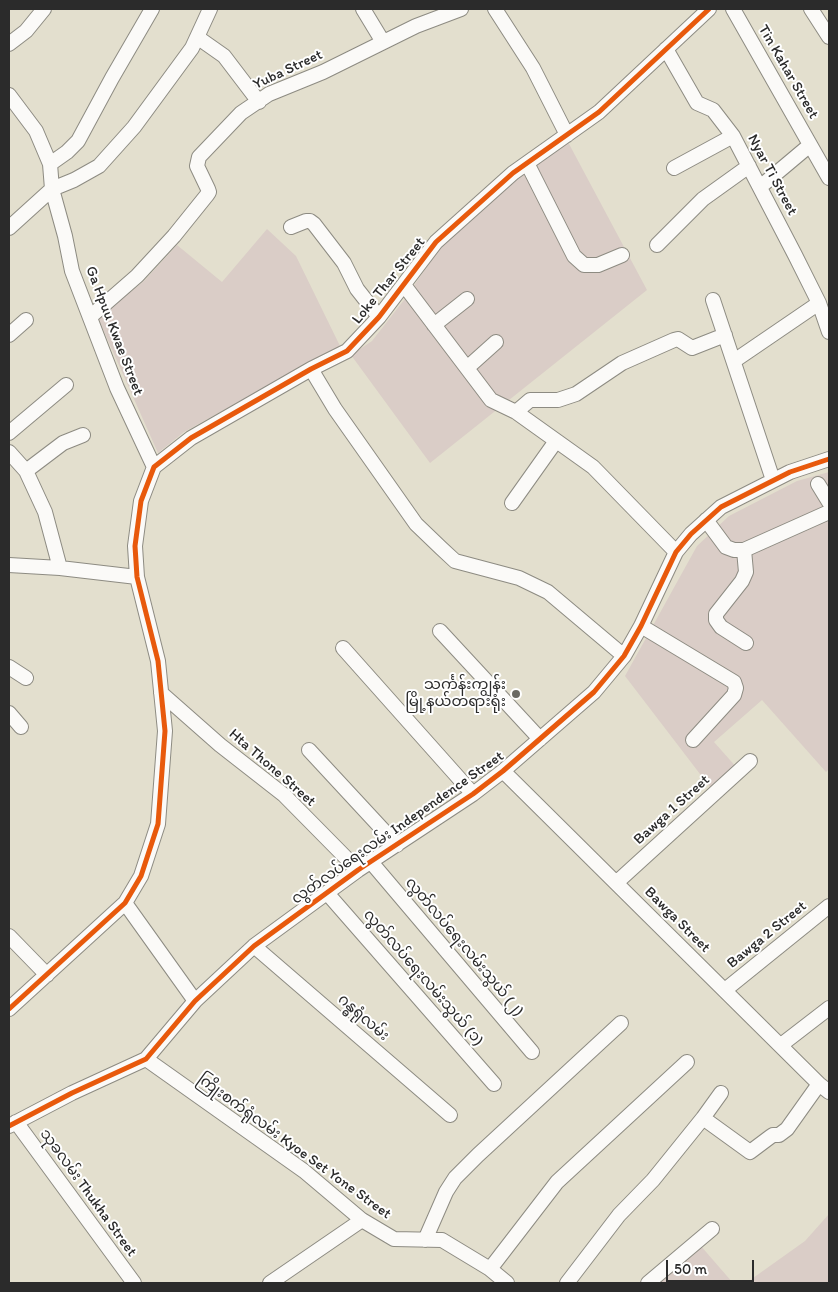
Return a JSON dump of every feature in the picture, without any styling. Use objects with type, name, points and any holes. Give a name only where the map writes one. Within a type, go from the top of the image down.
[{"type":"street","points":[[9,44],[26,31],[44,9]]},
{"type":"street","points":[[50,164],[67,152],[78,141],[152,9]]},
{"type":"street","points":[[9,228],[52,190],[99,166],[139,120],[192,48],[210,9]]},
{"type":"street","points":[[363,9],[383,42]]},
{"type":"street","name":"Yuba Street","points":[[90,317],[137,276],[174,236],[207,195],[208,189],[197,166],[199,157],[241,113],[269,94],[323,72],[416,26],[461,9]]},
{"type":"street","points":[[495,9],[533,68],[567,135]]},
{"type":"street","name":"Loke Thar Street","points":[[154,467],[191,438],[347,350],[380,317],[436,242],[513,173],[599,112],[709,9]]},
{"type":"street","name":"Tin Kahar Street","points":[[733,9],[829,178]]},
{"type":"street","points":[[811,9],[829,37]]},
{"type":"street","points":[[197,37],[224,56],[259,102]]},
{"type":"street","name":"Nyar Ti Street","points":[[666,49],[697,103],[713,110],[733,136],[819,303],[829,332]]},
{"type":"street","name":"Ga Hpuu Kwae Street","points":[[9,95],[36,131],[50,164],[52,190],[66,236],[72,271],[117,388],[154,467]]},
{"type":"street","points":[[674,168],[733,136]]},
{"type":"street","points":[[760,187],[810,145]]},
{"type":"street","points":[[527,163],[574,256],[584,265],[598,265],[622,255]]},
{"type":"street","points":[[657,245],[703,199],[749,166]]},
{"type":"street","points":[[291,227],[306,221],[314,224],[344,263],[357,289],[380,317]]},
{"type":"street","points":[[404,285],[492,400],[516,412],[593,467],[676,552]]},
{"type":"street","points":[[434,325],[467,299]]},
{"type":"street","points":[[713,300],[773,480]]},
{"type":"street","points":[[734,361],[819,303]]},
{"type":"street","points":[[9,335],[26,320]]},
{"type":"street","points":[[516,412],[530,400],[558,400],[576,394],[622,363],[674,340],[678,339],[692,348],[725,335]]},
{"type":"street","points":[[468,368],[496,342]]},
{"type":"street","points":[[311,369],[335,409],[416,524],[455,561],[519,578],[548,592],[624,656]]},
{"type":"street","points":[[9,433],[66,385]]},
{"type":"street","points":[[26,471],[63,443],[83,435]]},
{"type":"street","points":[[512,503],[556,441]]},
{"type":"street","points":[[9,452],[26,471],[46,512],[60,568]]},
{"type":"street","name":"လွတ်လပ်ရေးလမ်း Independence Street","points":[[12,1124],[72,1093],[146,1059],[195,1001],[254,946],[358,870],[473,794],[503,771],[594,692],[624,656],[641,626],[676,552],[691,534],[721,507],[790,472],[829,459]]},
{"type":"street","points":[[9,1009],[125,903],[141,876],[158,824],[165,731],[158,661],[138,577],[135,546],[141,501],[154,467]]},
{"type":"street","points":[[818,484],[829,502]]},
{"type":"street","points":[[706,520],[726,547],[734,550],[744,550],[829,512]]},
{"type":"street","points":[[744,550],[746,572],[742,581],[716,614],[716,620],[746,643]]},
{"type":"street","points":[[9,565],[60,568],[138,577]]},
{"type":"street","points":[[641,626],[734,682],[736,688],[734,696],[693,740]]},
{"type":"street","points":[[440,632],[540,739]]},
{"type":"street","points":[[343,648],[473,794]]},
{"type":"street","points":[[9,667],[26,678]]},
{"type":"street","name":"Hta Thone Street","points":[[161,693],[220,745],[284,795],[358,870]]},
{"type":"street","points":[[9,713],[21,727]]},
{"type":"street","points":[[309,750],[397,845]]},
{"type":"street","name":"Bawga 1 Street","points":[[616,883],[750,762]]},
{"type":"street","name":"Bawga Street","points":[[503,771],[824,1088]]},
{"type":"street","name":"လွတ်လပ်ရေးလမ်းသွယ် (၂)","points":[[370,862],[532,1052]]},
{"type":"street","name":"လွတ်လပ်ရေးလမ်းသွယ် (၁)","points":[[328,893],[494,1084]]},
{"type":"street","points":[[125,903],[195,1001]]},
{"type":"street","name":"Bawga 2 Street","points":[[725,990],[829,906]]},
{"type":"street","points":[[9,936],[46,974]]},
{"type":"street","name":"ဂန္ဓရုံလမ်း","points":[[254,946],[450,1115]]},
{"type":"street","points":[[781,1046],[829,1008]]},
{"type":"street","points":[[425,1240],[446,1192],[455,1178],[621,1023]]},
{"type":"street","name":"ကြိုးစက်ရုံလမ်း Kyoe Set Yone Street","points":[[146,1059],[304,1171],[362,1220],[394,1239],[442,1240],[490,1268],[507,1283]]},
{"type":"street","points":[[490,1268],[557,1182],[687,1062]]},
{"type":"street","points":[[703,1118],[748,1152],[770,1136],[779,1135],[824,1088]]},
{"type":"street","points":[[568,1283],[620,1215],[653,1180],[721,1093]]},
{"type":"street","name":"သုခလမ်း Thukha Street","points":[[12,1124],[131,1282]]},
{"type":"street","points":[[270,1283],[362,1220]]},
{"type":"street","points":[[648,1283],[712,1229]]},
{"type":"shaded area","points":[[568,142],[647,290],[430,463],[351,355],[372,341],[404,300],[442,245],[517,179]]},
{"type":"shaded area","points":[[267,229],[296,256],[340,346],[184,432],[158,453],[98,318],[144,281],[177,245],[222,282]]},
{"type":"shaded area","points":[[829,472],[829,769],[826,772],[762,700],[714,742],[738,769],[713,791],[625,676],[697,546],[729,516],[797,481]]},
{"type":"shaded area","points":[[829,1214],[829,1283],[746,1283],[805,1241]]},
{"type":"shaded area","points":[[700,1245],[733,1283],[655,1283]]},
{"type":"cycle path","points":[[9,1009],[125,903],[141,876],[158,824],[165,731],[158,661],[137,577],[135,546],[141,501],[154,467],[191,438],[311,369],[347,351],[379,317],[436,242],[513,173],[599,112],[709,9]]},
{"type":"cycle path","points":[[9,1126],[72,1093],[146,1059],[195,1001],[254,946],[358,870],[473,794],[503,771],[594,692],[624,656],[641,626],[676,552],[691,534],[721,507],[790,472],[829,459]]},
{"type":"place","name":"သင်္ကန်းကျွန်း မြို့နယ်တရားရုံး","points":[[516,694]]}]
